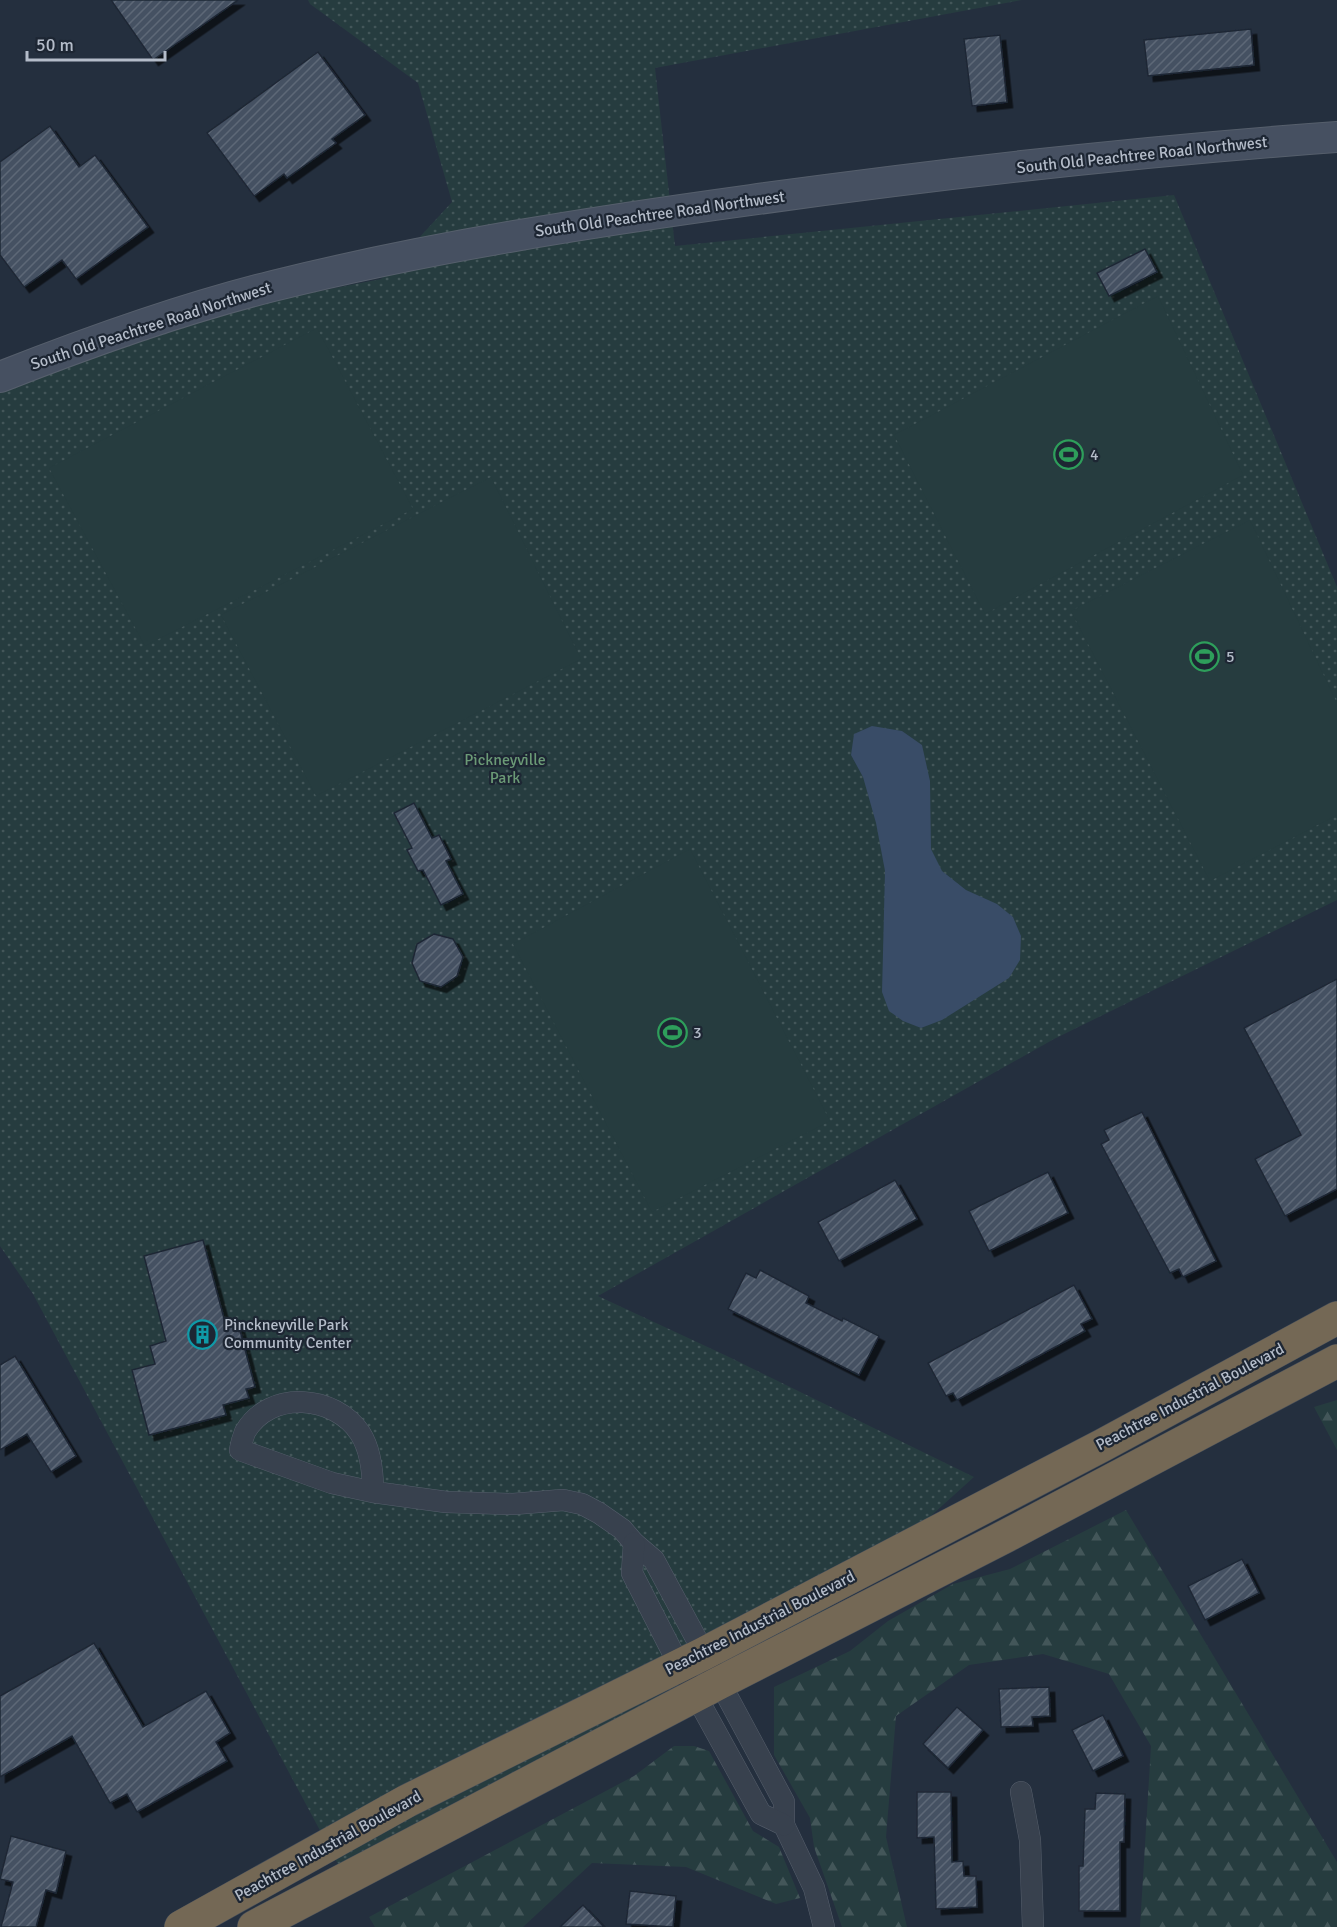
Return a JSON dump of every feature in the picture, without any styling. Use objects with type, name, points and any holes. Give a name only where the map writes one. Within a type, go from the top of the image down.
[{"type":"highway","name":"Peachtree Industrial Boulevard","points":[[181,1927],[406,1801],[691,1659],[1102,1445],[1337,1318]]},
{"type":"highway","points":[[254,1927],[1337,1361]]},
{"type":"street","name":"South Old Peachtree Road Northwest","points":[[0,377],[66,351],[211,303],[273,286],[461,245],[570,225],[914,178],[1239,144],[1337,137]]},
{"type":"street","points":[[373,1492],[373,1472],[360,1434],[346,1417],[327,1407],[303,1401],[280,1404],[260,1416],[245,1432],[240,1450],[332,1483],[373,1492],[446,1503],[513,1504],[563,1500],[582,1504],[600,1513],[622,1529],[634,1543],[632,1573],[691,1659],[707,1689],[761,1815],[784,1826],[814,1888],[824,1927]]},
{"type":"street","points":[[1021,1792],[1030,1840],[1033,1927]]},
{"type":"green space","name":"Pickneyville Park","points":[[308,0],[1022,0],[655,68],[675,246],[1174,195],[1337,587],[1337,900],[1054,1039],[598,1296],[727,1356],[974,1477],[811,1624],[339,1866],[33,1294],[0,1246],[0,387],[248,305],[381,279],[452,202],[418,83],[310,4]]},
{"type":"green space","name":"4","points":[[1158,296],[1243,475],[985,614],[894,435]]},
{"type":"green space","points":[[317,328],[413,509],[145,646],[49,468]]},
{"type":"green space","points":[[491,477],[581,659],[316,796],[221,615]]},
{"type":"green space","name":"5","points":[[1250,520],[1337,703],[1337,815],[1210,881],[1071,611]]},
{"type":"green space","name":"3","points":[[690,849],[830,1121],[652,1212],[513,944]]},
{"type":"green space","points":[[1337,1400],[1337,1450],[1314,1407]]},
{"type":"green space","points":[[1126,1510],[1337,1862],[1337,1927],[1140,1927],[1151,1746],[1109,1674],[1043,1654],[969,1665],[896,1716],[886,1837],[907,1927],[842,1927],[814,1847],[810,1818],[774,1755],[774,1687],[850,1651],[888,1621],[953,1584],[1010,1569]]},
{"type":"green space","points":[[674,1746],[694,1746],[709,1751],[753,1831],[779,1847],[800,1898],[776,1904],[686,1867],[592,1863],[523,1927],[375,1927],[369,1917],[634,1776]]},
{"type":"water","points":[[872,726],[902,731],[922,745],[930,781],[931,849],[942,871],[966,890],[997,904],[1013,917],[1021,936],[1020,960],[1009,978],[942,1020],[921,1028],[903,1021],[889,1011],[882,992],[885,871],[876,823],[863,777],[851,755],[854,734]]},
{"type":"building","points":[[111,0],[238,0],[153,60]]},
{"type":"building","points":[[1251,29],[1254,65],[1148,76],[1144,40]]},
{"type":"building","points":[[1000,35],[1007,102],[972,106],[964,39]]},
{"type":"building","points":[[318,52],[365,115],[332,139],[336,143],[287,178],[284,174],[254,196],[207,133]]},
{"type":"building","points":[[50,126],[79,167],[95,155],[148,227],[76,279],[62,260],[24,287],[0,255],[0,162]]},
{"type":"building","points":[[1145,249],[1157,272],[1109,296],[1097,273]]},
{"type":"building","points":[[414,803],[432,838],[439,835],[451,859],[446,861],[463,894],[441,905],[423,870],[418,871],[407,850],[412,848],[394,813]]},
{"type":"building","points":[[434,934],[453,939],[463,957],[457,976],[441,987],[420,981],[412,963],[417,944]]},
{"type":"building","points":[[1337,979],[1337,1189],[1285,1216],[1255,1159],[1301,1135],[1244,1028]]},
{"type":"building","points":[[1142,1112],[1216,1261],[1183,1277],[1179,1269],[1170,1273],[1101,1144],[1109,1140],[1104,1130]]},
{"type":"building","points":[[1048,1172],[1068,1213],[989,1251],[969,1211]]},
{"type":"building","points":[[895,1180],[917,1219],[839,1261],[818,1222]]},
{"type":"building","name":"Pinckneyville Park Community Center","points":[[203,1240],[226,1326],[238,1323],[255,1387],[246,1389],[249,1398],[223,1405],[226,1415],[149,1435],[132,1370],[155,1364],[150,1346],[166,1341],[144,1256]]},
{"type":"building","points":[[760,1270],[809,1296],[806,1303],[879,1336],[859,1375],[728,1309],[746,1273],[756,1278]]},
{"type":"building","points":[[1074,1285],[1092,1319],[1081,1324],[1085,1331],[957,1400],[953,1393],[946,1396],[928,1363]]},
{"type":"building","points":[[15,1356],[76,1456],[51,1472],[27,1434],[0,1450],[0,1365]]},
{"type":"building","points":[[1242,1559],[1259,1593],[1205,1620],[1188,1586]]},
{"type":"building","points":[[94,1643],[143,1727],[206,1691],[230,1733],[216,1742],[227,1761],[137,1812],[127,1794],[110,1803],[72,1736],[0,1777],[0,1696]]},
{"type":"building","points":[[1049,1687],[1050,1716],[1032,1717],[1033,1726],[1001,1727],[999,1689]]},
{"type":"building","points":[[957,1707],[983,1730],[948,1768],[923,1744]]},
{"type":"building","points":[[1103,1715],[1123,1756],[1093,1771],[1072,1730]]},
{"type":"building","points":[[917,1792],[951,1792],[952,1862],[963,1861],[964,1876],[976,1876],[977,1907],[936,1909],[934,1837],[917,1838]]},
{"type":"building","points":[[1096,1793],[1125,1794],[1124,1842],[1120,1842],[1120,1911],[1079,1911],[1079,1866],[1083,1866],[1085,1809],[1095,1809]]},
{"type":"building","points":[[11,1836],[66,1851],[56,1893],[46,1890],[36,1927],[1,1927],[13,1882],[0,1879]]},
{"type":"building","points":[[630,1891],[676,1896],[673,1927],[626,1924]]},
{"type":"building","points":[[583,1905],[604,1927],[560,1927]]},
{"type":"place","name":"4","points":[[1069,455]]},
{"type":"place","name":"5","points":[[1205,657]]},
{"type":"place","name":"3","points":[[672,1033]]},
{"type":"place","name":"Pinckneyville Park Community Center","points":[[203,1334]]}]
